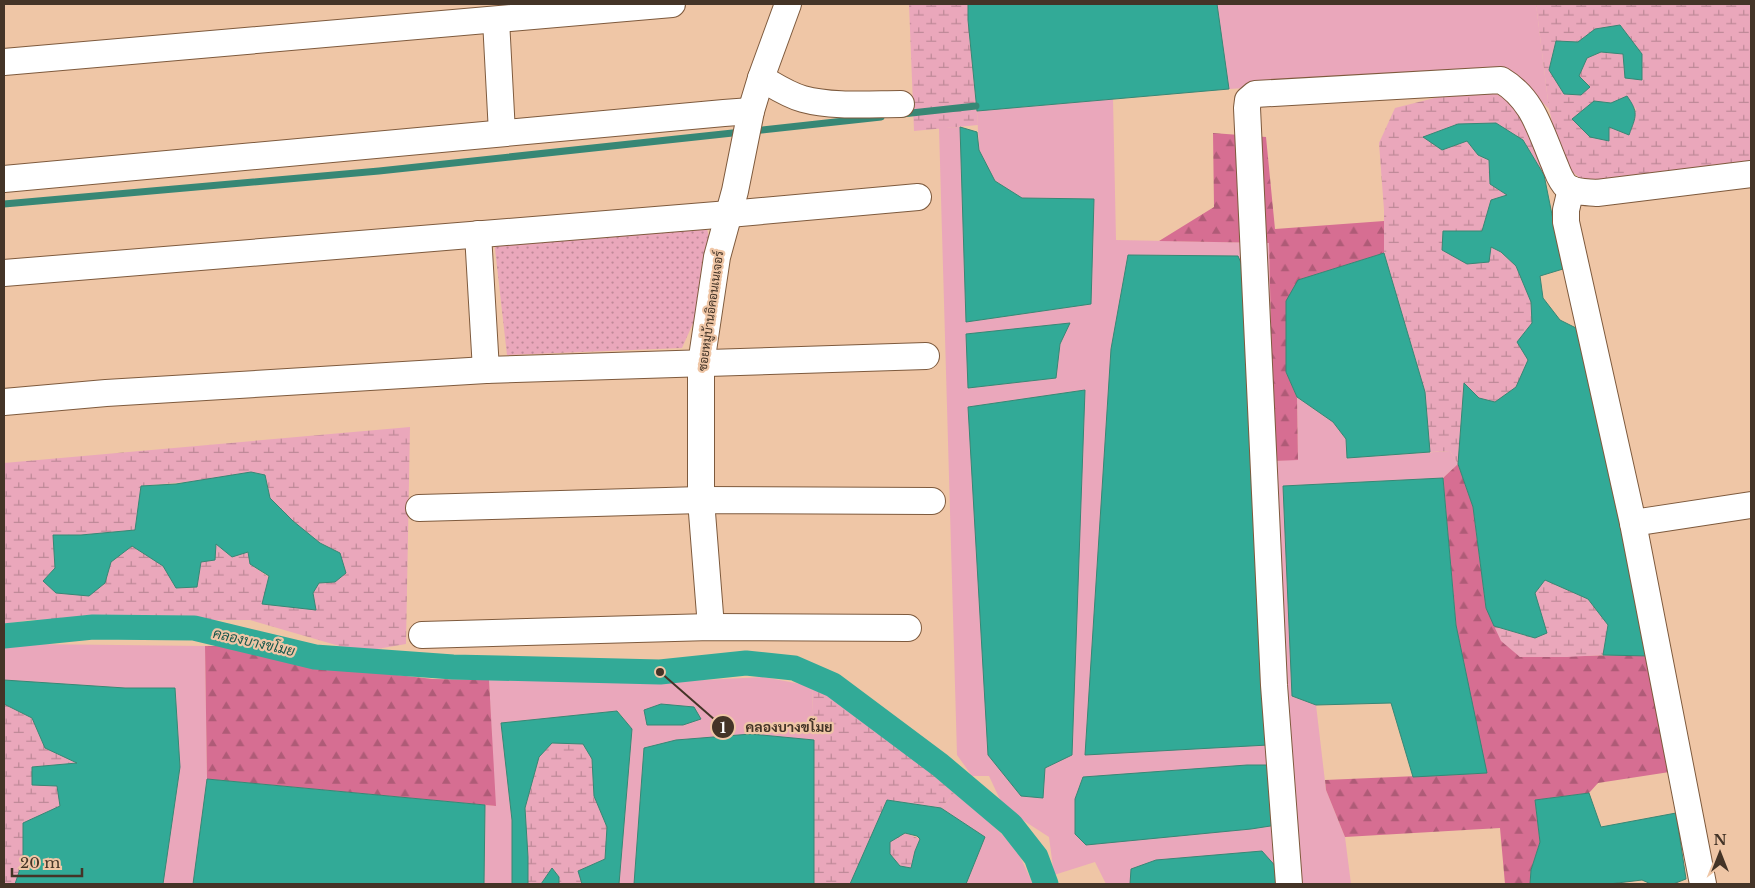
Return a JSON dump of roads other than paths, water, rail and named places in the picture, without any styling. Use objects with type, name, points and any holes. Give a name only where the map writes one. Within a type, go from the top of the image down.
[{"type":"street","points":[[4,62],[672,4]]},
{"type":"street","name":"ซอยหมู่บ้านอิคอนเนเจอร์","points":[[711,627],[702,500],[701,364],[717,257],[729,214],[748,126],[761,78],[788,4]]},
{"type":"street","points":[[496,20],[502,133]]},
{"type":"street","points":[[761,78],[786,93],[804,99],[828,103],[901,104]]},
{"type":"street","points":[[1289,884],[1273,656],[1248,100],[1254,94],[1501,80],[1513,87],[1531,109],[1559,176],[1566,186],[1577,192],[1597,193],[1751,174]]},
{"type":"street","points":[[4,179],[502,133],[748,126]]},
{"type":"street","points":[[1571,189],[1566,210],[1566,222],[1633,523],[1703,884]]},
{"type":"street","points":[[4,273],[729,214],[918,196]]},
{"type":"street","points":[[478,234],[486,370]]},
{"type":"street","points":[[4,402],[106,393],[486,370],[926,356]]},
{"type":"street","points":[[419,508],[702,500],[932,501]]},
{"type":"street","points":[[1633,523],[1751,505]]},
{"type":"street","points":[[422,635],[711,627],[908,628]]},
{"type":"water","points":[[968,4],[1217,4],[1229,89],[977,111]]},
{"type":"water","points":[[1620,25],[1642,54],[1642,80],[1625,78],[1623,54],[1601,52],[1587,58],[1579,76],[1590,87],[1581,95],[1564,94],[1549,70],[1556,41],[1578,42],[1595,29]]},
{"type":"water","points":[[1627,96],[1635,111],[1629,135],[1609,127],[1609,141],[1590,137],[1572,119],[1594,101],[1611,103]]},
{"type":"water","points":[[1496,123],[1523,140],[1544,175],[1563,269],[1540,276],[1543,298],[1560,320],[1580,330],[1650,656],[1603,655],[1608,625],[1588,599],[1545,580],[1535,593],[1547,633],[1535,638],[1494,626],[1486,608],[1473,507],[1458,464],[1464,383],[1479,398],[1495,402],[1516,387],[1528,360],[1517,342],[1532,323],[1531,302],[1516,266],[1501,252],[1491,247],[1489,262],[1467,264],[1442,250],[1443,231],[1482,231],[1491,200],[1507,195],[1490,184],[1489,160],[1478,155],[1467,141],[1442,150],[1423,137],[1458,124]]},
{"type":"water","points":[[960,127],[977,132],[979,150],[995,181],[1022,198],[1094,199],[1091,304],[966,322]]},
{"type":"water","points":[[1384,253],[1425,392],[1430,452],[1347,458],[1346,439],[1333,422],[1297,397],[1286,372],[1286,301],[1298,280]]},
{"type":"water","points":[[1128,255],[1238,256],[1245,272],[1268,745],[1085,755],[1111,349]]},
{"type":"water","points":[[1070,323],[1060,344],[1056,378],[968,388],[966,334]]},
{"type":"water","points":[[1085,390],[1072,755],[1045,768],[1043,798],[1021,796],[988,755],[968,407]]},
{"type":"water","points":[[251,472],[265,475],[270,498],[293,521],[320,543],[340,553],[346,573],[335,582],[319,583],[313,593],[316,610],[262,604],[269,576],[250,564],[248,552],[232,557],[216,544],[215,560],[201,562],[197,587],[176,588],[163,566],[132,546],[111,562],[105,583],[89,596],[56,593],[43,581],[55,568],[53,535],[81,535],[135,530],[141,486],[176,484]]},
{"type":"water","points":[[1443,478],[1456,625],[1487,773],[1413,777],[1391,703],[1316,705],[1292,696],[1283,486]]},
{"type":"water","points":[[4,680],[125,688],[175,688],[180,767],[163,884],[15,884],[23,860],[23,823],[60,806],[57,786],[32,785],[32,767],[77,763],[45,748],[32,718],[4,704]]},
{"type":"water","points":[[661,704],[694,707],[701,719],[683,725],[647,725],[644,710]]},
{"type":"water","points":[[617,711],[632,729],[619,884],[582,884],[578,871],[605,859],[607,827],[594,796],[592,759],[583,744],[552,743],[539,757],[525,808],[528,884],[512,884],[512,820],[501,723]]},
{"type":"water","points":[[751,734],[814,740],[814,884],[634,884],[644,748],[676,740]]},
{"type":"water","points":[[1269,765],[1277,825],[1086,845],[1075,834],[1075,799],[1083,777]]},
{"type":"water","points":[[207,779],[485,805],[484,884],[193,884]]},
{"type":"water","points":[[1589,793],[1601,827],[1676,813],[1686,879],[1673,884],[1651,884],[1642,880],[1609,884],[1530,884],[1531,870],[1540,842],[1535,800]]},
{"type":"water","points":[[887,800],[941,808],[985,837],[966,884],[850,884]],"holes":[[[905,833],[917,836],[920,839],[911,868],[900,866],[890,854],[890,842]]]},
{"type":"water","points":[[1262,851],[1278,869],[1279,884],[1130,884],[1131,869],[1156,860]]},
{"type":"water","points":[[552,868],[559,877],[559,884],[541,884]]},
{"type":"waterway","points":[[902,114],[976,106]]},
{"type":"waterway","points":[[753,131],[881,117]]},
{"type":"waterway","points":[[4,204],[379,171],[742,132]]},
{"type":"waterway","name":"คลองบางขโมย","points":[[4,636],[93,627],[194,628],[315,657],[453,667],[660,672],[746,663],[794,668],[833,685],[940,765],[1011,825],[1036,857],[1046,884]]},
{"type":"place","name":"คลองบางขโมย","points":[[660,672]]}]
